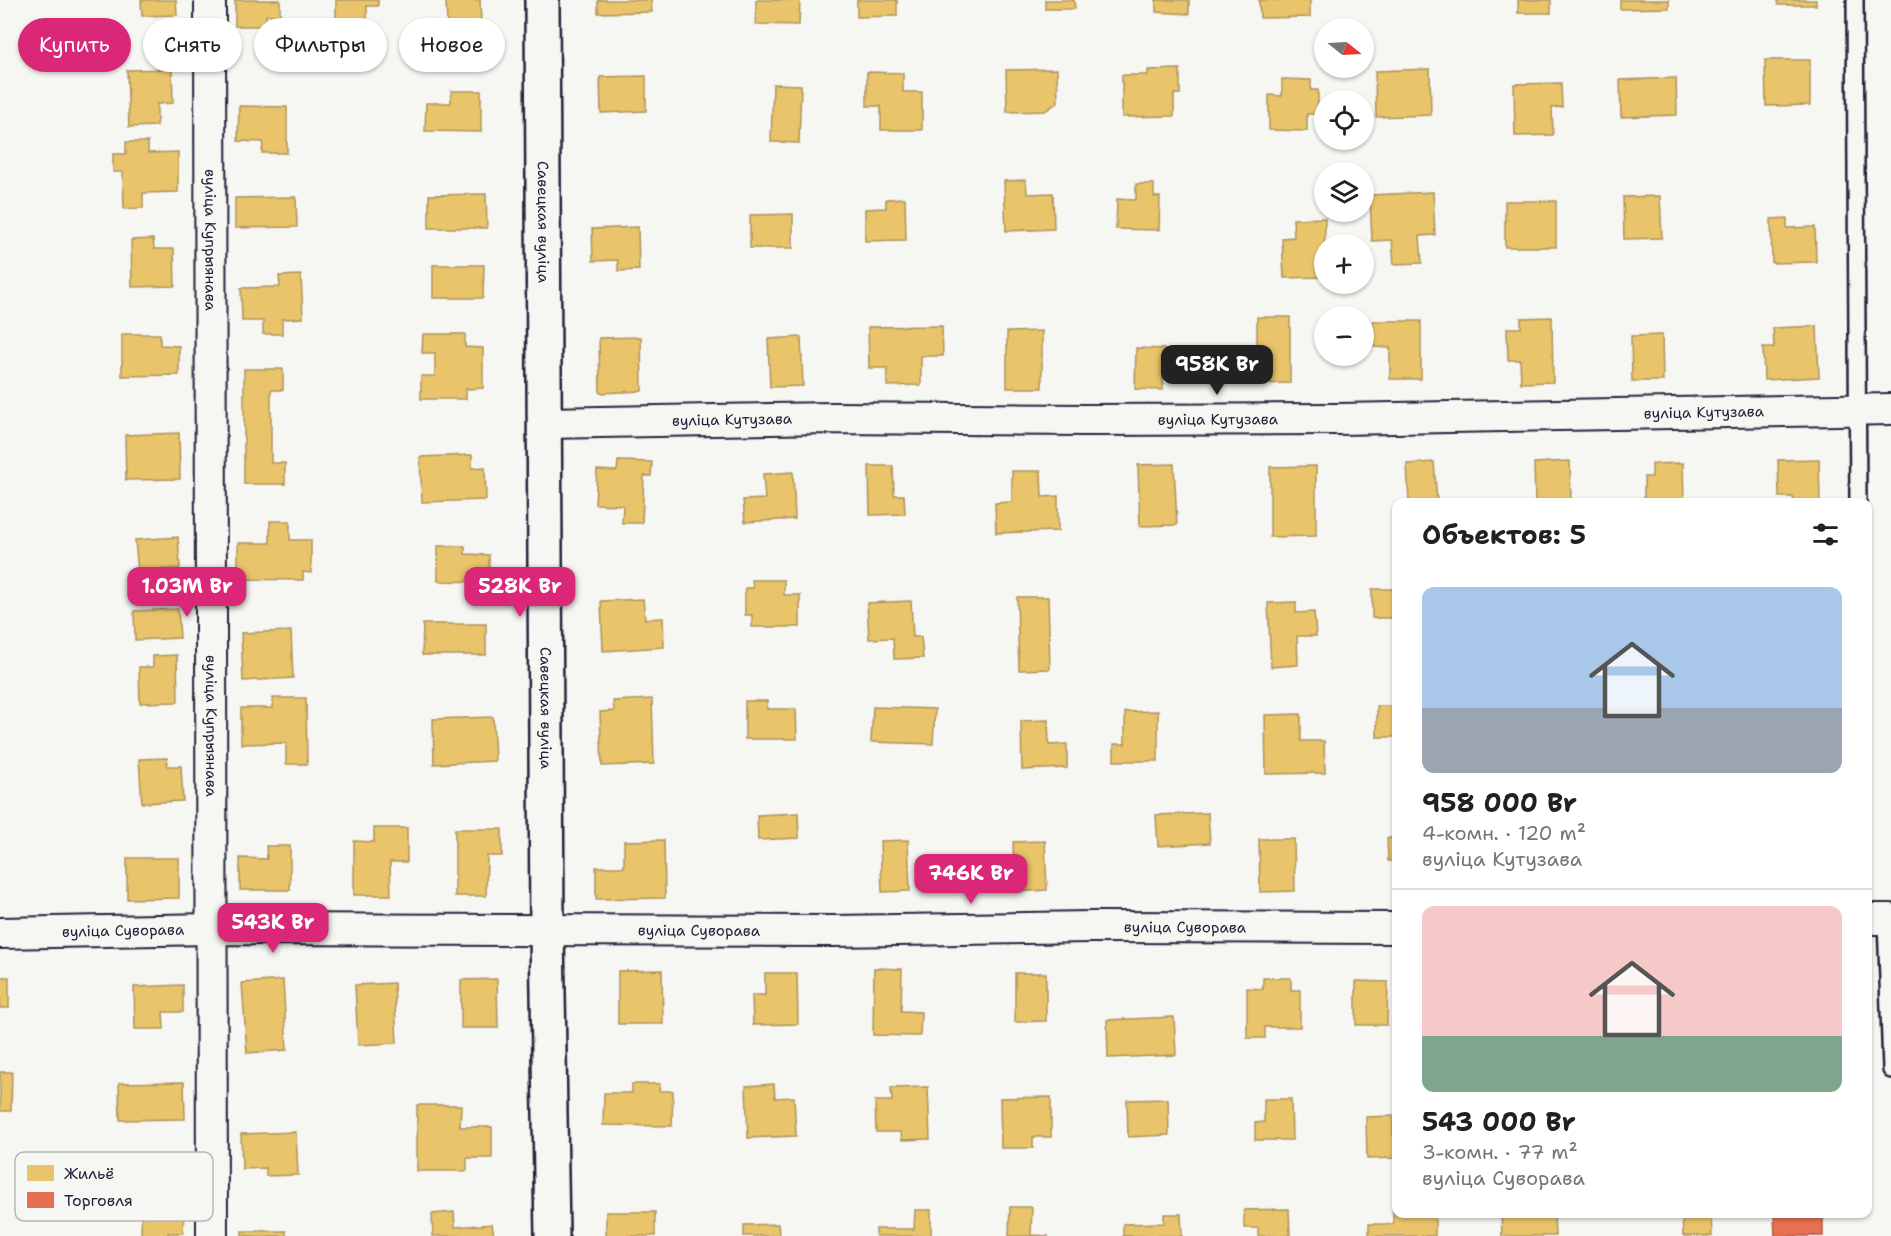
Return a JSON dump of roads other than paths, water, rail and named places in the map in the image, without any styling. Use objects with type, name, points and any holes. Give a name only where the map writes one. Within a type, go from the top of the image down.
[{"type":"street","name":"вуліца Купрыянава","points":[[210,0],[212,1152]]},
{"type":"street","name":"Савецкая вуліца","points":[[542,0],[547,931],[552,1236]]},
{"type":"street","name":"вуліца Кутузава","points":[[544,423],[833,418],[1327,419],[1891,409]]},
{"type":"street","name":"вуліца Суворава","points":[[0,933],[211,929],[834,931],[1091,927],[1392,928]]},
{"type":"street","name":"вуліца Купрыянава","points":[[212,1221],[212,1236]]},
{"type":"lane","points":[[1855,0],[1858,498]]},
{"type":"lane","points":[[1882,919],[1891,1070]]}]
